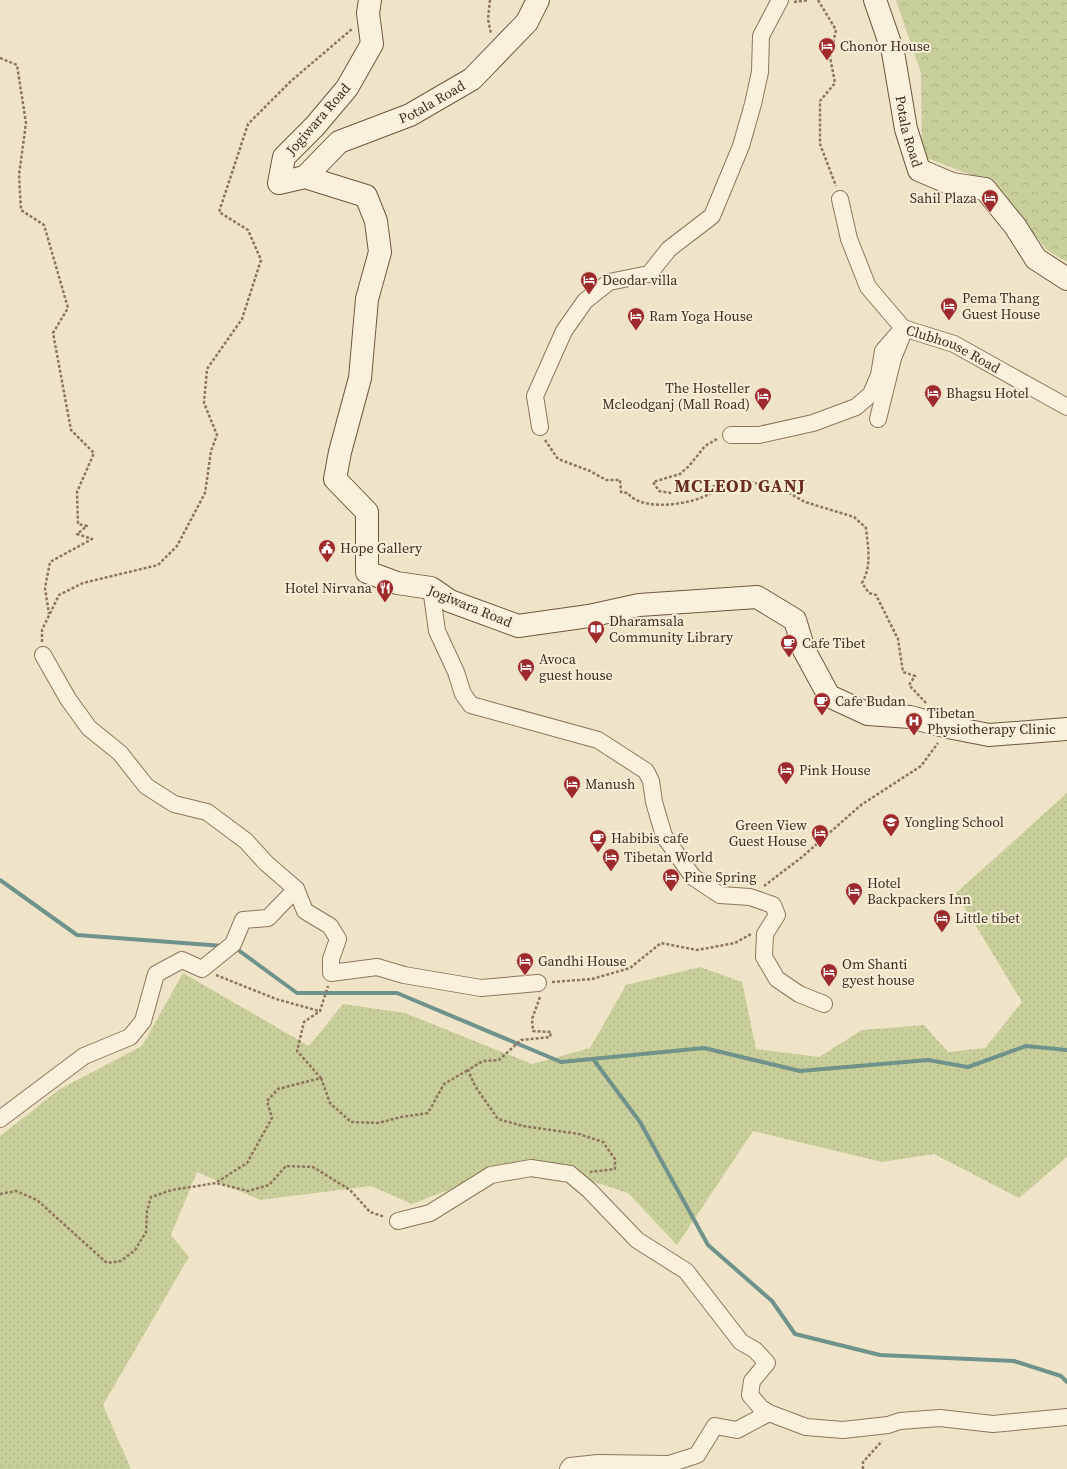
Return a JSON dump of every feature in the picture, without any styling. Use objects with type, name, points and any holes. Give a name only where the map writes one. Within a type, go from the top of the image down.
[{"type":"street","name":"Potala Road","points":[[305,177],[339,142],[410,115],[472,79],[527,22],[538,0]]},
{"type":"street","points":[[540,427],[534,396],[564,331],[585,301],[609,282],[649,274],[669,249],[712,216],[741,146],[753,104],[760,72],[761,36],[780,0]]},
{"type":"street","name":"Potala Road","points":[[874,0],[893,52],[906,129],[919,170],[952,184],[985,189],[1015,226],[1036,259],[1067,280]]},
{"type":"street","name":"Jogiwara Road","points":[[369,6],[372,44],[347,88],[315,126],[284,157],[279,183],[305,177],[366,196],[376,221],[380,252],[367,299],[360,378],[340,452],[335,479],[367,512],[367,572],[398,583],[430,588],[450,601],[518,626],[589,616],[639,605],[757,597],[795,620],[804,650],[829,696],[868,714],[910,717],[948,728],[989,735],[1067,730]]},
{"type":"street","name":"Clubhouse Road","points":[[840,199],[849,239],[868,287],[904,328],[954,344],[1067,407]]},
{"type":"street","points":[[878,419],[892,358],[904,328]]},
{"type":"street","points":[[731,435],[759,435],[813,423],[856,407],[871,394],[879,375],[883,351],[904,328]]},
{"type":"street","points":[[430,588],[437,630],[456,672],[462,694],[471,705],[598,740],[646,771],[651,781],[654,802],[664,836],[693,878],[720,895],[750,898],[773,905],[777,915],[765,934],[764,957],[777,979],[799,994],[824,1004]]},
{"type":"street","points":[[43,655],[68,699],[89,728],[120,753],[146,786],[174,804],[207,812],[246,841],[266,863],[296,890],[306,911],[330,926],[338,939],[330,959],[331,973],[377,967],[404,975],[481,988],[541,983]]},
{"type":"street","points":[[0,1119],[84,1056],[130,1037],[143,1021],[156,974],[182,960],[202,969],[233,944],[243,920],[268,918],[296,890]]},
{"type":"street","points":[[398,1221],[430,1213],[491,1176],[530,1168],[570,1174],[589,1190],[637,1240],[686,1271],[741,1342],[755,1350],[767,1363],[752,1381],[750,1395],[761,1408],[769,1413],[806,1427],[843,1430],[940,1418],[993,1424],[1067,1417]]},
{"type":"street","points":[[568,1469],[570,1466],[598,1463],[669,1464],[697,1455],[715,1426],[737,1430],[769,1413]]},
{"type":"path","points":[[490,0],[488,19],[495,56]]},
{"type":"path","points":[[818,0],[836,30],[830,57],[835,83],[820,101],[820,144],[840,199]]},
{"type":"path","points":[[43,655],[42,630],[59,595],[83,583],[158,565],[177,546],[205,493],[211,451],[217,435],[204,403],[208,369],[242,319],[261,260],[248,230],[219,212],[239,147],[248,124],[291,81],[339,41],[369,6]]},
{"type":"path","points":[[0,58],[17,65],[26,123],[19,174],[21,210],[44,225],[68,308],[53,333],[71,430],[94,453],[77,492],[78,524],[87,526],[77,534],[92,539],[50,562],[45,588],[49,615]]},
{"type":"path","points":[[540,427],[548,447],[558,460],[590,471],[606,480],[620,480],[621,492],[654,506],[668,506],[702,498],[716,490],[720,485]]},
{"type":"path","points":[[731,435],[718,439],[705,446],[689,466],[680,474],[654,482],[659,491],[671,493],[743,480],[784,490],[805,502],[854,518],[866,528],[870,559],[868,573],[862,583],[869,593],[876,595],[898,639],[903,672],[915,676],[909,685],[927,704]]},
{"type":"path","points":[[750,898],[802,857],[861,805],[921,766],[948,728]]},
{"type":"path","points":[[328,989],[320,1012],[304,1022],[297,1051],[321,1078],[330,1103],[351,1122],[378,1123],[401,1117],[428,1113],[444,1084],[484,1062],[499,1060],[521,1040],[550,1037],[551,1032],[533,1032],[532,1019],[541,983],[592,979],[630,968],[661,943],[697,950],[735,943],[772,923]]},
{"type":"path","points":[[202,969],[276,999],[320,1012]]},
{"type":"path","points":[[468,1070],[474,1086],[498,1119],[522,1126],[579,1134],[603,1142],[615,1159],[615,1170],[570,1174]]},
{"type":"path","points":[[216,1183],[247,1163],[272,1118],[268,1101],[278,1090],[321,1078]]},
{"type":"path","points":[[0,1194],[16,1191],[37,1200],[107,1263],[121,1261],[135,1250],[146,1232],[147,1211],[151,1197],[172,1190],[216,1183],[248,1191],[270,1185],[286,1166],[313,1167],[350,1190],[370,1212],[398,1221]]},
{"type":"path","points":[[863,1469],[863,1462],[900,1422]]},
{"type":"green space","points":[[896,0],[1067,0],[1067,262],[1047,250],[994,184],[922,156],[921,73]]},
{"type":"green space","points":[[1067,793],[1067,1157],[1019,1198],[934,1154],[882,1162],[753,1131],[677,1245],[628,1193],[527,1160],[412,1204],[371,1186],[260,1200],[197,1172],[171,1235],[189,1257],[103,1405],[131,1469],[0,1469],[0,1136],[60,1089],[142,1046],[183,973],[309,1046],[343,1004],[405,1013],[532,1064],[590,1048],[626,985],[700,967],[742,982],[756,1049],[819,1057],[862,1030],[924,1025],[948,1052],[985,1048],[1022,1002],[956,893]]},
{"type":"waterway","points":[[0,880],[77,935],[223,946]]},
{"type":"waterway","points":[[234,947],[297,993],[397,993],[561,1062],[704,1048],[800,1071],[928,1060],[968,1067],[1026,1046],[1067,1050]]},
{"type":"waterway","points":[[593,1059],[640,1122],[708,1245],[772,1301],[795,1334],[880,1355],[1014,1361],[1061,1376],[1067,1382]]},
{"type":"place","name":"Chonor House","points":[[827,61]]},
{"type":"place","name":"Sahil Plaza","points":[[990,213]]},
{"type":"place","name":"Deodar villa","points":[[589,295]]},
{"type":"place","name":"Pema Thang Guest House","points":[[949,321]]},
{"type":"place","name":"Ram Yoga House","points":[[636,331]]},
{"type":"place","name":"Bhagsu Hotel","points":[[933,408]]},
{"type":"place","name":"The Hosteller Mcleodganj (Mall Road)","points":[[763,411]]},
{"type":"place","name":"Hope Gallery","points":[[327,563]]},
{"type":"place","name":"Hotel Nirvana","points":[[385,603]]},
{"type":"place","name":"Dharamsala Community Library","points":[[596,644]]},
{"type":"place","name":"Cafe Tibet","points":[[789,658]]},
{"type":"place","name":"Avoca guest house","points":[[526,682]]},
{"type":"place","name":"Cafe Budan","points":[[822,716]]},
{"type":"place","name":"Tibetan Physiotherapy Clinic","points":[[914,736]]},
{"type":"place","name":"Pink House","points":[[786,785]]},
{"type":"place","name":"Manush","points":[[572,799]]},
{"type":"place","name":"Yongling School","points":[[891,837]]},
{"type":"place","name":"Green View Guest House","points":[[820,848]]},
{"type":"place","name":"Habibis cafe","points":[[598,853]]},
{"type":"place","name":"Tibetan World","points":[[611,872]]},
{"type":"place","name":"Pine Spring","points":[[671,892]]},
{"type":"place","name":"Hotel Backpackers Inn","points":[[854,906]]},
{"type":"place","name":"Little tibet","points":[[942,933]]},
{"type":"place","name":"Gandhi House","points":[[525,976]]},
{"type":"place","name":"Om Shanti gyest house","points":[[829,987]]},
{"type":"district","name":"MCLEOD GANJ","points":[[740,486]]}]
